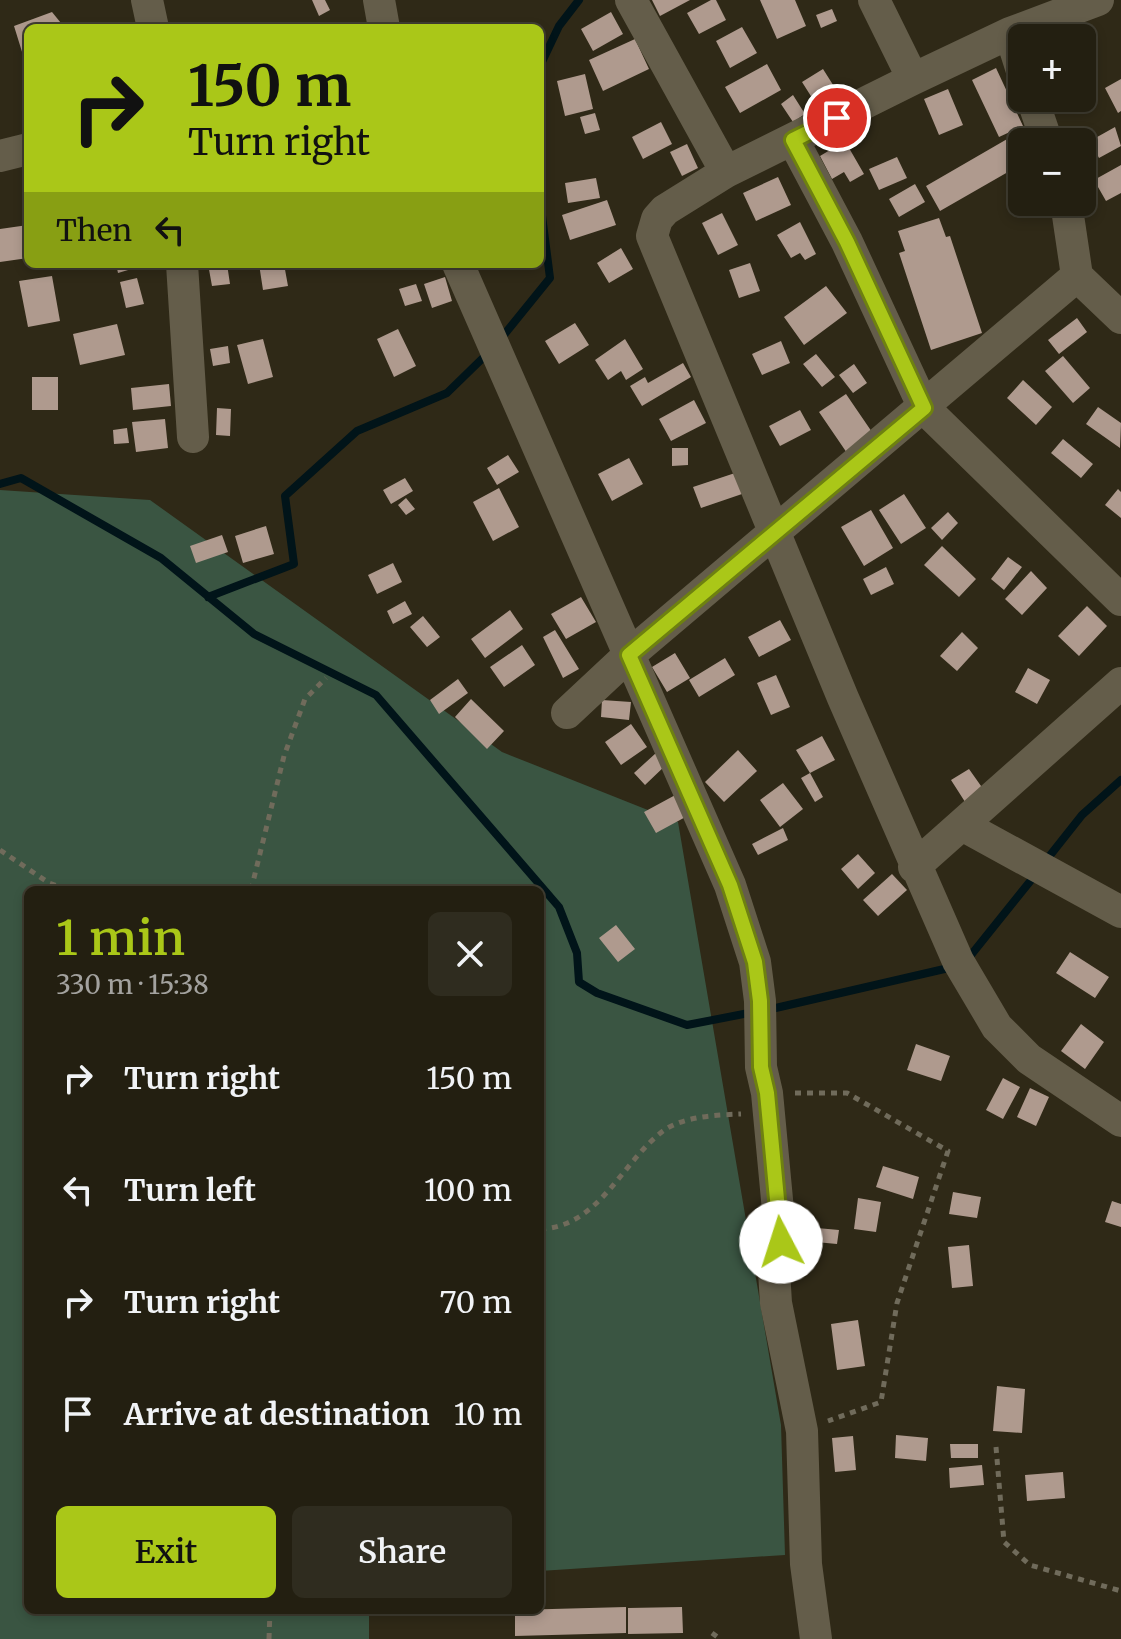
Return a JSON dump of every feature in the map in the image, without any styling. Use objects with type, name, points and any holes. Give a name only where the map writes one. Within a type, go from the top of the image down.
[{"type":"street","points":[[147,0],[152,24]]},
{"type":"street","points":[[379,0],[383,24]]},
{"type":"street","points":[[631,0],[726,172]]},
{"type":"street","points":[[874,0],[913,79]]},
{"type":"street","points":[[1034,24],[1098,0]]},
{"type":"street","points":[[1008,34],[726,172],[665,210],[657,219],[652,236],[914,867],[961,965],[997,1027],[1029,1059],[1121,1121]]},
{"type":"street","points":[[793,140],[847,242],[924,408],[1121,600]]},
{"type":"street","points":[[0,156],[24,150]]},
{"type":"street","points":[[1068,216],[1077,276],[1121,318]]},
{"type":"street","points":[[182,268],[193,437]]},
{"type":"street","points":[[460,268],[730,885],[755,962],[761,1016],[761,1067],[767,1093],[781,1242],[774,1271],[776,1303],[802,1431],[806,1564],[816,1639]]},
{"type":"street","points":[[567,713],[629,655],[775,535],[1077,276]]},
{"type":"street","points":[[914,867],[1121,683]]},
{"type":"street","points":[[962,825],[1121,912]]},
{"type":"path","points":[[252,886],[284,756],[305,699],[326,678]]},
{"type":"path","points":[[0,850],[57,886]]},
{"type":"path","points":[[544,1229],[558,1228],[604,1197],[664,1130],[704,1116],[741,1114],[767,1093],[847,1093],[948,1151],[897,1303],[881,1402],[802,1431]]},
{"type":"path","points":[[996,1447],[1004,1542],[1030,1565],[1121,1591]]},
{"type":"path","points":[[269,1639],[270,1614]]},
{"type":"path","points":[[712,1633],[720,1639]]},
{"type":"green space","points":[[0,490],[150,500],[502,752],[678,822],[781,1425],[785,1555],[544,1571],[544,886],[24,886],[24,1614],[369,1614],[369,1639],[0,1639]]},
{"type":"building","points":[[312,0],[325,0],[330,10],[319,16]]},
{"type":"building","points":[[652,0],[690,0],[660,16]]},
{"type":"building","points":[[716,0],[726,20],[699,34],[687,13]]},
{"type":"building","points":[[760,0],[795,0],[806,26],[777,39]]},
{"type":"building","points":[[832,9],[837,21],[821,28],[816,15]]},
{"type":"building","points":[[52,12],[62,24],[24,24],[24,58],[14,26]]},
{"type":"building","points":[[611,12],[623,34],[593,51],[581,29]]},
{"type":"building","points":[[742,27],[757,53],[730,68],[716,41]]},
{"type":"building","points":[[635,39],[649,69],[603,91],[589,60]]},
{"type":"building","points":[[767,64],[781,90],[740,113],[725,87]]},
{"type":"building","points":[[996,68],[1008,94],[1008,112],[1016,112],[1023,126],[1008,128],[1008,133],[999,137],[972,80]]},
{"type":"building","points":[[823,69],[842,99],[821,112],[802,82]]},
{"type":"building","points":[[585,74],[593,109],[565,116],[557,81]]},
{"type":"building","points":[[1121,79],[1121,111],[1118,113],[1105,88]]},
{"type":"building","points":[[948,89],[963,125],[939,135],[924,99]]},
{"type":"building","points":[[793,95],[805,114],[793,122],[781,104]]},
{"type":"building","points":[[595,113],[600,130],[585,134],[580,117]]},
{"type":"building","points":[[661,122],[672,144],[643,159],[632,137]]},
{"type":"building","points":[[1115,127],[1121,146],[1099,158],[1096,138]]},
{"type":"building","points":[[1008,139],[1008,172],[940,211],[926,186]]},
{"type":"building","points":[[845,141],[864,174],[850,182],[844,172],[832,179],[820,156]]},
{"type":"building","points":[[687,144],[698,168],[682,176],[670,152]]},
{"type":"building","points":[[897,157],[907,178],[879,190],[869,169]]},
{"type":"building","points":[[1121,165],[1121,193],[1106,201],[1096,179]]},
{"type":"building","points":[[778,177],[791,205],[756,221],[743,193]]},
{"type":"building","points":[[596,178],[600,198],[568,203],[565,183]]},
{"type":"building","points":[[915,184],[925,202],[899,217],[889,199]]},
{"type":"building","points":[[607,200],[616,225],[570,240],[562,215]]},
{"type":"building","points":[[722,213],[738,245],[718,255],[702,223]]},
{"type":"building","points":[[939,218],[946,237],[950,236],[982,333],[931,350],[899,253],[905,251],[898,231]]},
{"type":"building","points":[[800,222],[816,254],[805,260],[800,253],[791,258],[777,235]]},
{"type":"building","points":[[24,226],[24,259],[0,262],[0,229]]},
{"type":"building","points":[[621,248],[633,269],[609,283],[597,263]]},
{"type":"building","points":[[750,263],[760,291],[739,298],[729,270]]},
{"type":"building","points":[[117,268],[135,268],[118,273]]},
{"type":"building","points":[[209,268],[228,268],[230,284],[212,286]]},
{"type":"building","points":[[260,268],[285,268],[288,286],[263,290]]},
{"type":"building","points":[[52,276],[60,321],[28,327],[19,281]]},
{"type":"building","points":[[445,277],[452,301],[432,308],[424,284]]},
{"type":"building","points":[[137,278],[144,304],[126,308],[120,282]]},
{"type":"building","points":[[416,284],[422,301],[405,306],[399,289]]},
{"type":"building","points":[[826,286],[847,313],[804,345],[784,317]]},
{"type":"building","points":[[1077,318],[1087,332],[1059,354],[1048,340]]},
{"type":"building","points":[[575,323],[589,345],[559,364],[545,341]]},
{"type":"building","points":[[117,324],[125,355],[80,365],[73,334]]},
{"type":"building","points":[[398,329],[416,366],[394,377],[377,339]]},
{"type":"building","points":[[263,339],[273,377],[248,384],[237,345]]},
{"type":"building","points":[[625,339],[643,369],[626,380],[621,371],[608,380],[595,360]]},
{"type":"building","points":[[781,341],[790,363],[762,375],[752,354]]},
{"type":"building","points":[[228,346],[230,363],[213,366],[210,349]]},
{"type":"building","points":[[816,354],[835,377],[822,387],[803,364]]},
{"type":"building","points":[[1063,356],[1090,388],[1073,403],[1045,371]]},
{"type":"building","points":[[683,363],[691,377],[642,406],[630,386],[645,377],[648,383]]},
{"type":"building","points":[[854,364],[867,383],[853,393],[839,375]]},
{"type":"building","points":[[32,377],[58,377],[58,410],[32,410]]},
{"type":"building","points":[[1023,380],[1052,407],[1036,425],[1007,398]]},
{"type":"building","points":[[169,384],[171,406],[133,410],[131,388]]},
{"type":"building","points":[[846,394],[874,435],[847,453],[819,412]]},
{"type":"building","points":[[694,400],[706,423],[671,441],[659,419]]},
{"type":"building","points":[[1098,407],[1121,423],[1120,448],[1086,424]]},
{"type":"building","points":[[217,408],[231,409],[230,436],[216,435]]},
{"type":"building","points":[[800,410],[811,430],[780,446],[769,426]]},
{"type":"building","points":[[165,419],[168,448],[136,452],[132,422]]},
{"type":"building","points":[[127,428],[129,443],[114,444],[113,430]]},
{"type":"building","points":[[1063,439],[1093,464],[1081,478],[1051,453]]},
{"type":"building","points":[[672,448],[688,448],[688,465],[672,466]]},
{"type":"building","points":[[508,455],[519,472],[497,485],[487,468]]},
{"type":"building","points":[[629,458],[643,484],[612,501],[598,474]]},
{"type":"building","points":[[735,473],[742,494],[701,508],[693,487]]},
{"type":"building","points":[[405,478],[413,491],[391,504],[383,490]]},
{"type":"building","points":[[499,488],[519,527],[493,541],[473,502]]},
{"type":"building","points":[[1118,489],[1121,492],[1121,518],[1105,505]]},
{"type":"building","points":[[904,494],[926,528],[901,544],[879,510]]},
{"type":"building","points":[[406,498],[415,509],[406,515],[398,505]]},
{"type":"building","points":[[871,510],[893,548],[864,566],[841,527]]},
{"type":"building","points":[[948,512],[958,523],[942,540],[931,528]]},
{"type":"building","points":[[266,526],[274,554],[243,563],[235,536]]},
{"type":"building","points":[[222,535],[228,552],[196,563],[190,546]]},
{"type":"building","points":[[942,546],[976,579],[959,597],[924,565]]},
{"type":"building","points":[[1008,557],[1022,567],[1004,590],[991,579]]},
{"type":"building","points":[[393,563],[402,582],[377,594],[368,575]]},
{"type":"building","points":[[886,567],[894,584],[871,595],[863,579]]},
{"type":"building","points":[[1031,571],[1047,588],[1022,615],[1005,599]]},
{"type":"building","points":[[581,597],[596,622],[566,639],[551,614]]},
{"type":"building","points":[[405,601],[412,614],[393,624],[387,611]]},
{"type":"building","points":[[1087,606],[1107,626],[1079,656],[1058,636]]},
{"type":"building","points":[[510,610],[523,629],[485,658],[471,639]]},
{"type":"building","points":[[423,616],[440,637],[427,647],[410,627]]},
{"type":"building","points":[[780,620],[791,640],[759,657],[748,637]]},
{"type":"building","points":[[555,630],[579,669],[563,678],[543,637]]},
{"type":"building","points":[[962,632],[978,648],[957,671],[940,656]]},
{"type":"building","points":[[522,645],[535,665],[504,687],[490,667]]},
{"type":"building","points":[[675,653],[690,678],[667,692],[652,667]]},
{"type":"building","points":[[725,658],[735,675],[699,697],[689,680]]},
{"type":"building","points":[[1028,668],[1050,680],[1037,704],[1015,692]]},
{"type":"building","points":[[776,675],[790,707],[771,715],[757,683]]},
{"type":"building","points":[[458,679],[468,693],[439,714],[430,700]]},
{"type":"building","points":[[471,699],[504,731],[487,749],[455,717]]},
{"type":"building","points":[[602,700],[631,702],[629,720],[601,717]]},
{"type":"building","points":[[631,724],[647,747],[621,765],[605,742]]},
{"type":"building","points":[[822,736],[835,760],[810,773],[796,750]]},
{"type":"building","points":[[738,750],[757,771],[724,802],[705,782]]},
{"type":"building","points":[[656,753],[667,764],[645,785],[634,773]]},
{"type":"building","points":[[969,769],[986,793],[967,805],[951,780]]},
{"type":"building","points":[[810,773],[823,797],[815,802],[801,778]]},
{"type":"building","points":[[783,783],[803,809],[780,827],[760,800]]},
{"type":"building","points":[[679,793],[691,814],[656,833],[644,812]]},
{"type":"building","points":[[783,828],[788,840],[758,855],[752,844]]},
{"type":"building","points":[[858,854],[875,873],[858,889],[841,869]]},
{"type":"building","points":[[892,874],[907,890],[878,916],[863,900]]},
{"type":"building","points":[[616,925],[635,949],[618,962],[599,938]]},
{"type":"building","points":[[1070,952],[1109,977],[1095,998],[1056,973]]},
{"type":"building","points":[[1081,1024],[1104,1042],[1085,1069],[1061,1051]]},
{"type":"building","points":[[916,1044],[950,1056],[941,1081],[907,1070]]},
{"type":"building","points":[[1003,1078],[1020,1087],[1003,1119],[986,1110]]},
{"type":"building","points":[[1030,1088],[1049,1097],[1036,1126],[1017,1117]]},
{"type":"building","points":[[883,1166],[919,1177],[913,1199],[876,1187]]},
{"type":"building","points":[[953,1192],[981,1197],[977,1218],[949,1214]]},
{"type":"building","points":[[858,1198],[881,1202],[876,1232],[854,1229]]},
{"type":"building","points":[[1112,1201],[1121,1204],[1121,1227],[1105,1222]]},
{"type":"building","points":[[806,1227],[839,1230],[837,1244],[805,1241]]},
{"type":"building","points":[[969,1245],[973,1286],[952,1288],[948,1247]]},
{"type":"building","points":[[858,1320],[865,1366],[837,1370],[831,1324]]},
{"type":"building","points":[[997,1386],[1025,1389],[1022,1433],[993,1431]]},
{"type":"building","points":[[896,1435],[928,1438],[926,1461],[895,1458]]},
{"type":"building","points":[[853,1436],[856,1470],[835,1472],[832,1438]]},
{"type":"building","points":[[950,1444],[978,1444],[978,1458],[951,1458]]},
{"type":"building","points":[[982,1465],[984,1485],[950,1488],[949,1468]]},
{"type":"building","points":[[1063,1472],[1065,1498],[1027,1501],[1025,1475]]},
{"type":"building","points":[[626,1607],[626,1633],[515,1636],[515,1614],[544,1614],[544,1609]]},
{"type":"building","points":[[682,1607],[683,1633],[628,1634],[628,1608]]},
{"type":"waterway","points":[[544,58],[559,26],[579,0]]},
{"type":"waterway","points":[[499,341],[550,278],[544,231]]},
{"type":"waterway","points":[[208,597],[294,564],[285,496],[357,431],[447,393],[487,354]]},
{"type":"waterway","points":[[0,484],[21,478],[161,558],[254,634],[376,695],[541,886]]},
{"type":"waterway","points":[[1044,863],[1082,815],[1121,780]]},
{"type":"waterway","points":[[967,960],[1036,874]]},
{"type":"waterway","points":[[544,890],[559,907],[577,953],[579,982],[597,993],[687,1025],[754,1012]]},
{"type":"waterway","points":[[767,1010],[953,967]]},
{"type":"route","points":[[781,1242],[767,1093],[761,1067],[762,1031],[755,962],[730,885],[629,655],[924,408],[847,242],[793,140],[837,118]]}]
